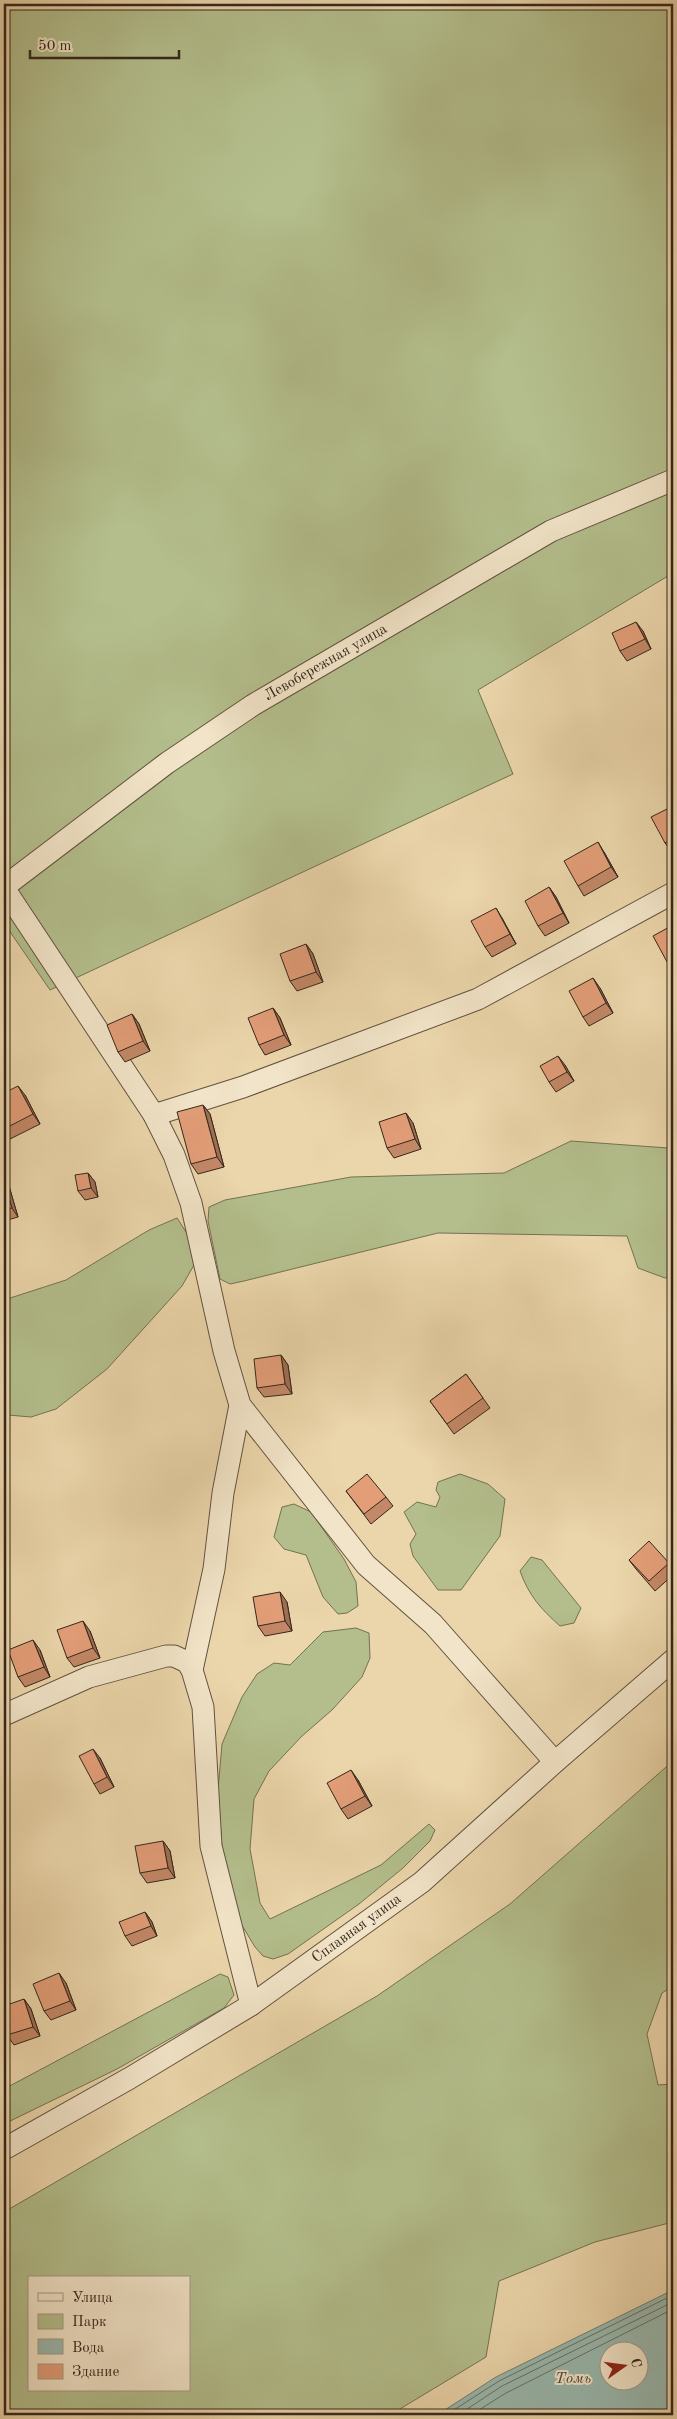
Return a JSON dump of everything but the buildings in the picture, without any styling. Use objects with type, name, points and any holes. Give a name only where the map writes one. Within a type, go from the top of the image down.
[{"type":"street","name":"Левобережная улица","points":[[4,888],[167,763],[253,705],[551,531],[673,480]]},
{"type":"street","points":[[4,888],[154,1115],[174,1155],[191,1203],[224,1351],[240,1405],[366,1565],[433,1624],[555,1762]]},
{"type":"street","points":[[154,1115],[243,1087],[478,999],[673,893]]},
{"type":"street","points":[[192,1670],[214,1569],[223,1493],[240,1405]]},
{"type":"street","points":[[4,1715],[89,1677],[166,1656],[182,1659],[192,1670],[203,1707],[211,1846],[251,2005]]},
{"type":"street","name":"Сплавная улица","points":[[4,2149],[130,2078],[251,2005],[422,1882],[555,1762],[673,1660]]},
{"type":"green space","points":[[4,4],[673,4],[673,573],[478,690],[513,774],[50,990],[4,923]]},
{"type":"green space","points":[[571,1141],[673,1147],[673,1277],[665,1278],[638,1268],[627,1236],[438,1233],[230,1284],[220,1279],[208,1221],[209,1207],[225,1200],[351,1177],[504,1173]]},
{"type":"green space","points":[[177,1218],[188,1235],[194,1265],[182,1286],[107,1369],[56,1409],[31,1417],[8,1415],[4,1393],[4,1300],[66,1280],[149,1230]]},
{"type":"green space","points":[[460,1474],[488,1484],[505,1499],[500,1536],[461,1590],[438,1590],[413,1556],[410,1544],[416,1534],[404,1512],[417,1502],[436,1507],[440,1497],[436,1490],[438,1482]]},
{"type":"green space","points":[[294,1504],[311,1512],[344,1559],[356,1582],[358,1606],[347,1613],[338,1614],[323,1597],[306,1555],[284,1549],[274,1537],[282,1507]]},
{"type":"green space","points":[[531,1557],[542,1560],[581,1608],[574,1623],[560,1626],[541,1608],[532,1595],[520,1571]]},
{"type":"green space","points":[[356,1628],[369,1633],[370,1658],[362,1677],[332,1710],[302,1736],[269,1771],[254,1799],[250,1849],[260,1903],[270,1919],[381,1865],[429,1824],[435,1830],[430,1841],[403,1868],[359,1904],[288,1954],[273,1959],[263,1956],[255,1947],[240,1922],[222,1848],[218,1790],[222,1744],[242,1697],[257,1674],[274,1663],[290,1665],[323,1632]]},
{"type":"green space","points":[[673,1761],[673,1986],[662,1993],[647,2034],[658,2085],[673,2084],[673,2222],[595,2242],[499,2281],[486,2357],[390,2415],[4,2415],[4,2212],[377,1996],[510,1904]]},
{"type":"green space","points":[[220,1974],[228,1977],[234,1995],[224,2008],[117,2069],[4,2124],[4,2089]]},
{"type":"water","name":"Томь","points":[[673,2290],[673,2415],[437,2415],[496,2377]]}]
